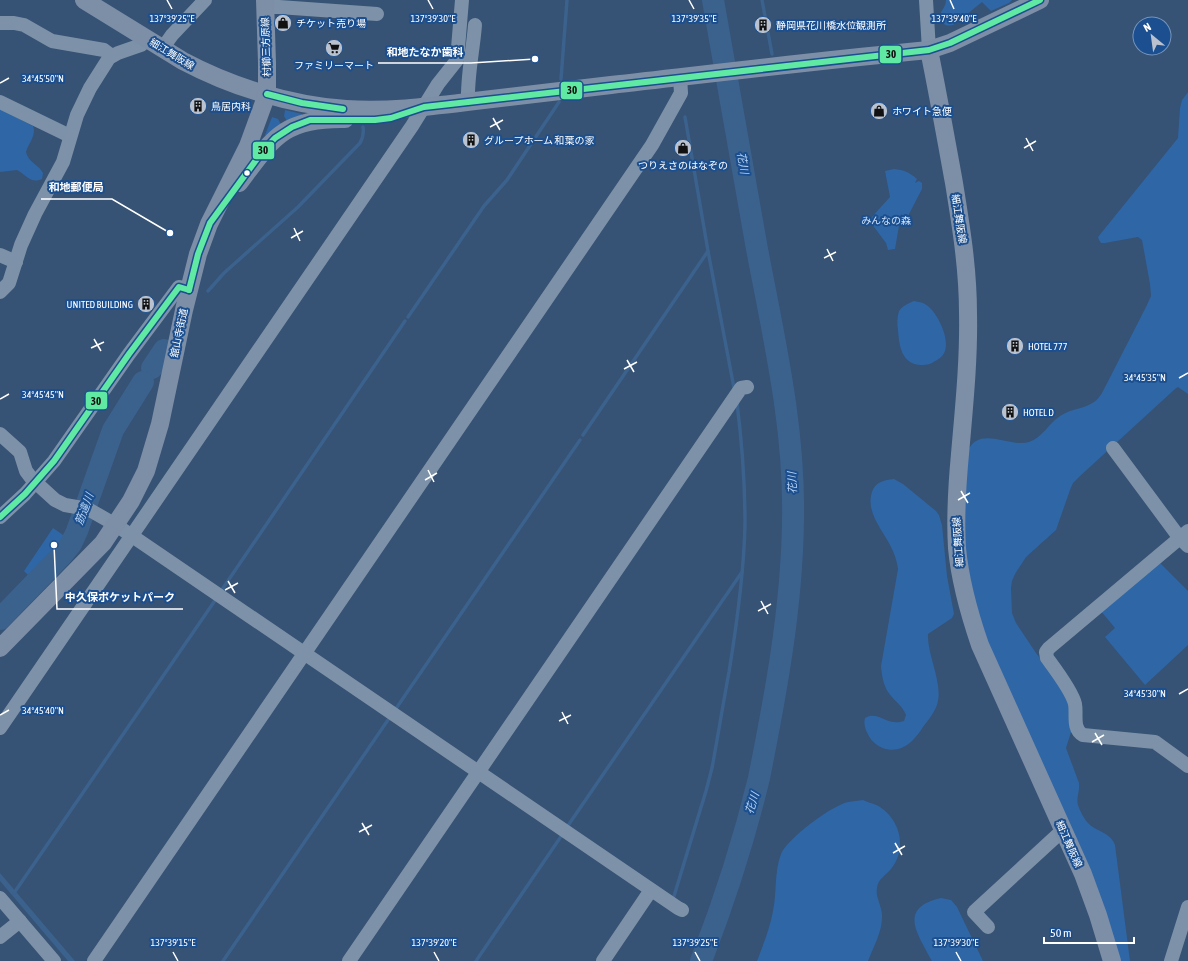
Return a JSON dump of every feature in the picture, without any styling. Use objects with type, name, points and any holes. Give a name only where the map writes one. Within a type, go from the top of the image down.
[{"type":"main road","name":"細江舞阪線","points":[[84,0],[197,69],[267,94]]},
{"type":"main road","points":[[267,94],[302,103],[346,109],[424,107],[686,76],[929,50],[950,43],[1032,2]]},
{"type":"main road","name":"村櫛三方原線","points":[[265,4],[267,94]]},
{"type":"main road","name":"細江舞阪線","points":[[929,50],[942,115],[962,236],[968,291],[969,329],[967,366],[956,500],[957,549],[960,574],[970,616],[980,645],[1091,894],[1112,961]]},
{"type":"main road","name":"舘山寺街道","points":[[0,648],[92,555],[116,525],[131,501],[146,471],[160,424],[189,290],[200,249],[210,222],[248,146],[267,94]]},
{"type":"main road","points":[[210,222],[268,145],[275,138],[292,127],[305,122],[320,119],[375,120],[391,118],[424,107]]},
{"type":"street","points":[[162,49],[172,35],[205,0]]},
{"type":"street","points":[[0,728],[412,126],[438,84],[457,60],[462,0]]},
{"type":"street","points":[[926,0],[929,50]]},
{"type":"street","points":[[265,4],[279,7],[377,14]]},
{"type":"street","points":[[0,23],[24,25],[52,41],[104,50],[112,56]]},
{"type":"street","points":[[468,102],[470,61],[473,53],[475,25]]},
{"type":"street","points":[[0,292],[9,283],[21,245],[62,162],[77,115],[90,88],[106,62],[112,56],[137,48],[147,39]]},
{"type":"street","points":[[94,961],[652,145],[681,93],[686,76]]},
{"type":"street","points":[[0,102],[70,136]]},
{"type":"street","points":[[0,255],[16,262]]},
{"type":"street","points":[[0,517],[35,483],[68,443],[179,287],[189,290]]},
{"type":"street","points":[[349,961],[741,388],[747,386]]},
{"type":"street","points":[[0,434],[20,452],[26,471],[35,483],[59,503],[85,508],[116,525],[682,910]]},
{"type":"street","points":[[1113,448],[1185,538],[1049,648],[1046,652],[1047,658],[1075,702],[1076,728],[1078,733],[1083,735],[1155,742],[1188,766]]},
{"type":"street","points":[[988,927],[974,912],[1063,830]]},
{"type":"street","points":[[603,961],[651,890]]},
{"type":"street","points":[[0,898],[54,961]]},
{"type":"street","points":[[1171,961],[1188,907]]},
{"type":"street","points":[[0,937],[20,921]]},
{"type":"green space","points":[[946,0],[1012,0],[1009,3],[991,11],[982,2],[955,24],[948,26],[940,19]]},
{"type":"green space","points":[[1188,92],[1188,394],[1178,387],[1175,389],[1073,483],[1056,530],[1026,557],[1015,574],[1011,588],[1012,613],[1016,623],[1069,699],[1072,729],[1066,748],[1079,783],[1077,800],[1079,807],[1089,824],[1111,838],[1115,845],[1130,961],[1120,961],[988,642],[978,613],[968,570],[964,525],[968,451],[973,443],[979,439],[987,438],[1021,443],[1034,440],[1060,416],[1090,404],[1102,393],[1151,296],[1142,240],[1138,237],[1101,243],[1098,237],[1178,138],[1180,108],[1182,100]]},
{"type":"green space","points":[[0,109],[33,126],[34,133],[26,152],[31,161],[43,173],[42,179],[32,180],[17,170],[0,172]]},
{"type":"green space","points":[[285,110],[302,114],[302,117],[288,123],[284,116]]},
{"type":"green space","points":[[272,117],[278,119],[282,126],[268,138],[265,135]]},
{"type":"green space","name":"みんなの森","points":[[894,169],[904,171],[917,179],[915,183],[919,181],[922,183],[922,189],[908,216],[905,217],[901,214],[895,249],[888,250],[886,243],[871,223],[870,219],[890,197],[885,171]]},
{"type":"green space","points":[[914,301],[923,303],[933,311],[941,324],[946,339],[945,351],[943,355],[928,365],[914,364],[909,361],[905,357],[900,347],[897,323],[899,311],[904,306]]},
{"type":"green space","points":[[894,479],[903,484],[939,515],[942,525],[947,576],[954,614],[952,618],[928,634],[928,642],[939,693],[936,708],[912,741],[901,748],[890,750],[884,749],[874,743],[867,733],[864,723],[865,718],[870,716],[879,717],[887,721],[898,722],[904,721],[906,715],[902,707],[889,694],[882,675],[881,666],[898,569],[893,551],[876,522],[871,507],[872,492],[875,486],[883,481]]},
{"type":"green space","points":[[80,510],[72,532],[63,547],[33,580],[24,571],[53,528],[63,535]]},
{"type":"green space","points":[[1158,561],[1188,591],[1188,645],[1145,685],[1105,637],[1115,628],[1100,610]]},
{"type":"green space","points":[[863,800],[878,806],[893,820],[897,827],[900,844],[896,861],[878,885],[877,895],[882,914],[882,923],[868,961],[757,961],[772,917],[777,868],[781,854],[785,847],[821,816],[848,802]]},
{"type":"green space","points":[[941,898],[951,900],[957,907],[983,961],[932,961],[917,932],[915,915],[919,908],[927,902]]},
{"type":"shaded area","points":[[0,873],[75,961],[68,961],[0,881]]},
{"type":"waterway","points":[[561,79],[567,0]]},
{"type":"waterway","name":"花川","points":[[701,961],[733,871],[759,778],[782,650],[790,585],[793,520],[791,452],[782,384],[713,0]]},
{"type":"waterway","points":[[762,0],[772,54]]},
{"type":"waterway","points":[[408,317],[484,206],[507,180],[559,102]]},
{"type":"waterway","points":[[685,117],[708,251],[734,388]]},
{"type":"waterway","points":[[208,291],[224,273],[298,207],[360,143],[363,136],[363,127]]},
{"type":"waterway","points":[[583,435],[708,251]]},
{"type":"waterway","points":[[221,591],[405,321]]},
{"type":"waterway","name":"筋違川","points":[[152,368],[164,350]]},
{"type":"waterway","name":"筋違川","points":[[0,619],[71,544],[113,430],[143,382]]},
{"type":"waterway","points":[[674,896],[712,768],[729,672],[742,580],[745,524],[743,464],[737,403]]},
{"type":"waterway","points":[[395,710],[580,440]]},
{"type":"waterway","points":[[567,827],[742,572]]},
{"type":"waterway","points":[[14,893],[216,599]]},
{"type":"waterway","points":[[223,961],[390,717]]},
{"type":"waterway","points":[[476,961],[562,835]]},
{"type":"transit line","name":"30","points":[[189,290],[198,254],[210,223],[262,152],[275,138],[292,127],[310,120],[375,120],[391,118],[424,107],[929,50],[950,43],[1040,0]]},
{"type":"transit line","name":"30","points":[[267,94],[302,103],[343,109]]},
{"type":"transit line","name":"30","points":[[0,517],[25,494],[54,461],[129,354],[179,287],[189,290]]},
{"type":"place","name":"チケット売り場","points":[[283,23]]},
{"type":"place","name":"静岡県花川橋水位観測所","points":[[763,25]]},
{"type":"place","name":"ファミリーマート","points":[[334,48]]},
{"type":"place","name":"和地たなか歯科","points":[[535,59]]},
{"type":"place","name":"鳥居内科","points":[[198,106]]},
{"type":"place","name":"ホワイト急便","points":[[879,111]]},
{"type":"place","name":"グループホーム 和葉の家","points":[[471,140]]},
{"type":"place","name":"つりえさのはなぞの","points":[[683,148]]},
{"type":"place","name":"和地郵便局","points":[[170,233]]},
{"type":"place","name":"UNITED BUILDING","points":[[146,304]]},
{"type":"place","name":"HOTEL 777","points":[[1015,346]]},
{"type":"place","name":"HOTEL D","points":[[1010,412]]},
{"type":"place","name":"中久保ポケットパーク","points":[[54,545]]}]
